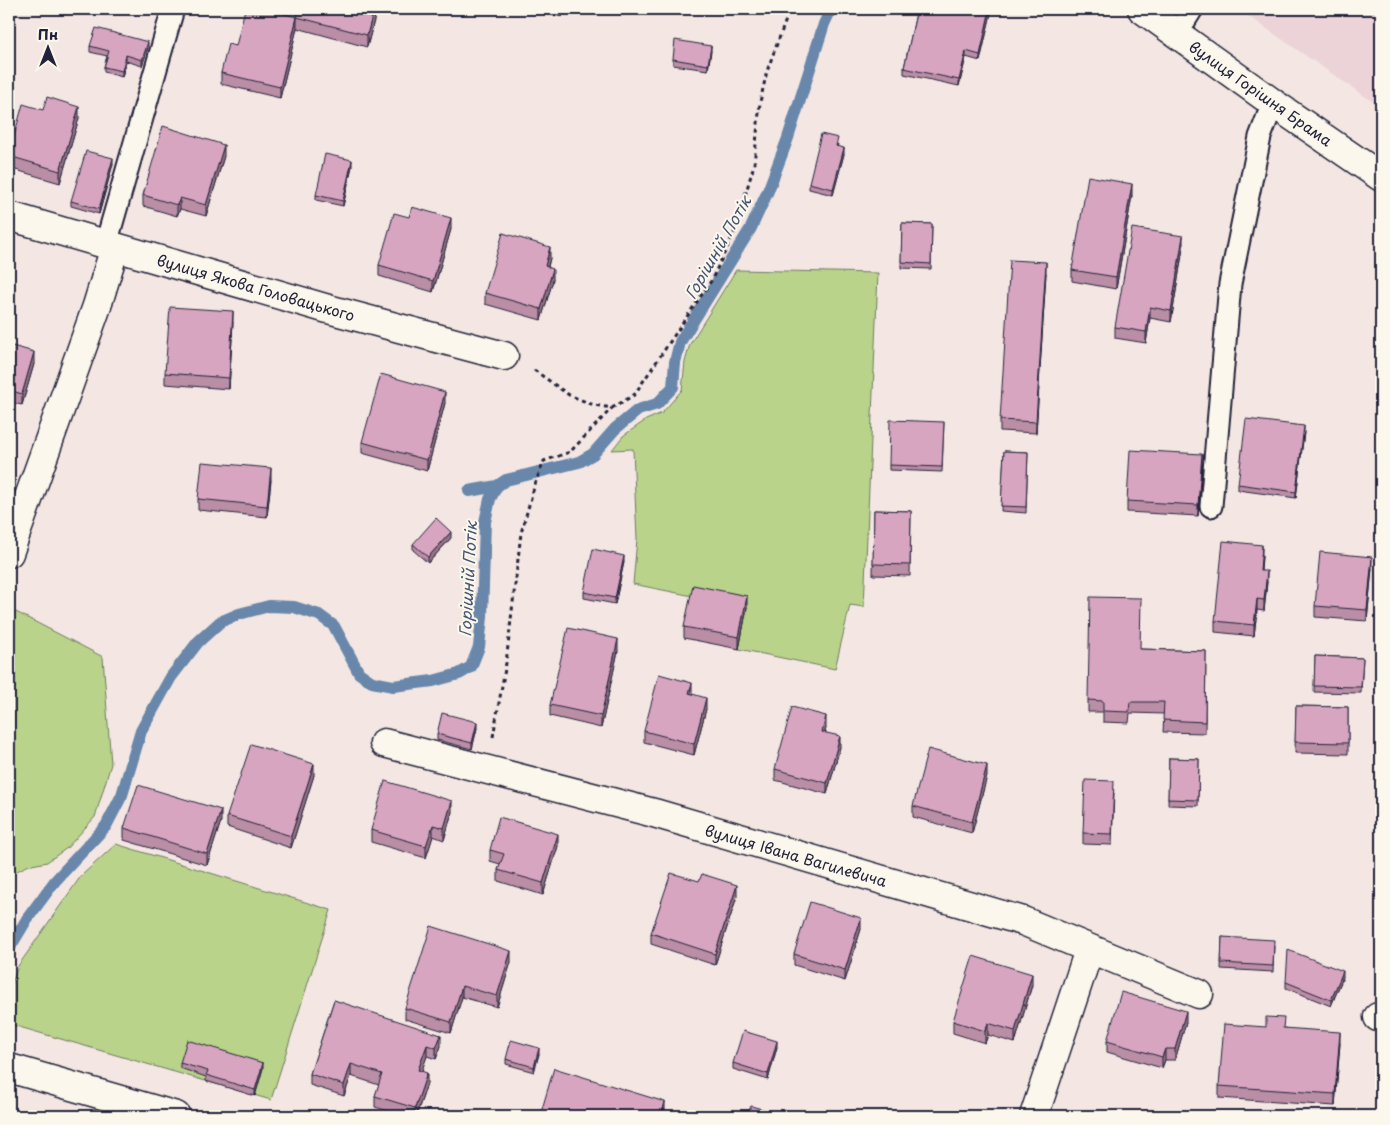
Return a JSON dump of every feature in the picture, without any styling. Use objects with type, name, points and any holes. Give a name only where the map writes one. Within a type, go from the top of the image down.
[{"type":"street","name":"вулиця Горішня Брама","points":[[1142,9],[1273,103],[1381,177]]},
{"type":"street","name":"вулиця Якова Головацького","points":[[9,216],[328,308],[504,356]]},
{"type":"street","points":[[9,553],[97,306],[110,245]]},
{"type":"street","name":"вулиця Івана Вагилевича","points":[[384,743],[654,813],[1013,918],[1199,994]]},
{"type":"street","points":[[1034,1116],[1089,950]]},
{"type":"street","points":[[9,1068],[176,1116]]},
{"type":"lane","points":[[110,245],[173,9]]},
{"type":"lane","points":[[1177,33],[1192,9]]},
{"type":"lane","points":[[1212,506],[1230,284],[1260,138],[1273,103]]},
{"type":"path","points":[[487,769],[506,663],[521,533],[535,484],[544,461],[570,452],[612,408],[634,395],[711,281],[734,233],[754,165],[760,102],[767,71],[790,9]]},
{"type":"path","points":[[504,356],[536,370],[570,395],[594,405],[612,408]]},
{"type":"shaded area","points":[[1238,9],[1381,9],[1381,96],[1376,104]]},
{"type":"green space","points":[[736,270],[878,273],[864,607],[850,605],[835,669],[739,649],[747,607],[633,584],[637,539],[633,449],[612,450],[623,436],[646,420],[662,413],[682,390],[685,362],[690,344]]},
{"type":"green space","points":[[16,612],[103,657],[111,764],[95,817],[67,848],[47,862],[27,866],[15,872],[9,879],[9,623]]},
{"type":"green space","points":[[116,844],[331,910],[271,1100],[9,1024],[9,992],[18,966],[81,876]]},
{"type":"building","points":[[245,9],[264,9],[297,17],[280,87],[221,73],[228,44],[236,46]]},
{"type":"building","points":[[299,9],[374,9],[367,35],[297,17]]},
{"type":"building","points":[[917,9],[990,9],[980,55],[966,51],[959,80],[904,68]]},
{"type":"building","points":[[96,28],[148,42],[142,60],[126,55],[122,71],[104,67],[109,51],[90,46]]},
{"type":"building","points":[[675,40],[711,46],[708,65],[673,59]]},
{"type":"building","points":[[47,97],[79,107],[60,171],[9,156],[23,104],[43,110]]},
{"type":"building","points":[[163,126],[224,145],[206,205],[180,198],[177,205],[143,195]]},
{"type":"building","points":[[821,134],[838,138],[836,146],[844,148],[833,189],[809,183]]},
{"type":"building","points":[[86,151],[113,158],[99,209],[71,201]]},
{"type":"building","points":[[325,154],[352,160],[343,201],[316,195]]},
{"type":"building","points":[[1088,176],[1132,184],[1116,277],[1072,270]]},
{"type":"building","points":[[412,207],[451,218],[433,281],[379,265],[394,213],[409,217]]},
{"type":"building","points":[[902,223],[932,224],[931,264],[901,262]]},
{"type":"building","points":[[1132,228],[1183,236],[1171,311],[1150,307],[1146,332],[1115,327]]},
{"type":"building","points":[[503,233],[550,247],[545,266],[553,269],[541,309],[485,293]]},
{"type":"building","points":[[1010,260],[1046,262],[1036,422],[1000,420]]},
{"type":"building","points":[[170,307],[233,311],[229,378],[165,373]]},
{"type":"building","points":[[9,345],[34,352],[22,394],[9,390]]},
{"type":"building","points":[[381,374],[445,392],[427,460],[362,442]]},
{"type":"building","points":[[1246,419],[1304,426],[1296,492],[1238,484]]},
{"type":"building","points":[[890,420],[944,422],[942,467],[889,465]]},
{"type":"building","points":[[1130,450],[1202,454],[1198,505],[1127,501]]},
{"type":"building","points":[[1004,451],[1028,452],[1026,507],[1001,506]]},
{"type":"building","points":[[202,462],[271,468],[267,506],[198,499]]},
{"type":"building","points":[[874,510],[911,511],[910,565],[873,564]]},
{"type":"building","points":[[436,518],[451,532],[428,557],[413,544]]},
{"type":"building","points":[[1223,541],[1262,545],[1260,571],[1267,571],[1264,600],[1257,599],[1254,625],[1215,621]]},
{"type":"building","points":[[593,549],[624,556],[615,598],[584,592]]},
{"type":"building","points":[[1320,552],[1372,557],[1367,610],[1315,606]]},
{"type":"building","points":[[693,585],[747,596],[739,637],[684,627]]},
{"type":"building","points":[[1090,597],[1141,598],[1140,649],[1206,651],[1205,722],[1163,720],[1164,702],[1130,702],[1129,712],[1103,711],[1103,701],[1088,700]]},
{"type":"building","points":[[568,628],[618,639],[601,716],[550,705]]},
{"type":"building","points":[[1315,656],[1363,658],[1361,687],[1314,686]]},
{"type":"building","points":[[659,674],[692,683],[689,693],[706,698],[694,744],[644,731]]},
{"type":"building","points":[[1296,706],[1348,707],[1348,743],[1295,742]]},
{"type":"building","points":[[792,707],[826,716],[822,732],[840,736],[827,783],[775,769]]},
{"type":"building","points":[[442,713],[477,722],[472,743],[437,734]]},
{"type":"building","points":[[251,744],[314,764],[291,836],[227,816]]},
{"type":"building","points":[[928,749],[987,765],[972,822],[913,806]]},
{"type":"building","points":[[1169,758],[1199,759],[1198,800],[1168,799]]},
{"type":"building","points":[[1085,780],[1114,781],[1112,834],[1083,833]]},
{"type":"building","points":[[385,781],[452,801],[444,828],[433,825],[426,846],[371,830]]},
{"type":"building","points":[[138,785],[221,810],[207,854],[124,828]]},
{"type":"building","points":[[499,817],[558,834],[543,883],[498,870],[504,854],[490,850]]},
{"type":"building","points":[[671,873],[699,881],[702,874],[737,885],[715,954],[651,933]]},
{"type":"building","points":[[810,902],[861,918],[845,970],[794,954]]},
{"type":"building","points":[[431,926],[511,951],[497,996],[462,986],[451,1022],[405,1008]]},
{"type":"building","points":[[1222,937],[1274,940],[1273,966],[1221,963]]},
{"type":"building","points":[[1288,950],[1343,971],[1331,1000],[1286,982]]},
{"type":"building","points":[[973,956],[1032,974],[1015,1031],[988,1023],[985,1031],[953,1021]]},
{"type":"building","points":[[1121,992],[1186,1011],[1175,1049],[1165,1049],[1162,1057],[1107,1041]]},
{"type":"building","points":[[334,1000],[441,1035],[436,1048],[427,1045],[418,1070],[427,1073],[415,1108],[375,1096],[382,1074],[351,1064],[344,1085],[310,1074]]},
{"type":"building","points":[[1266,1017],[1284,1018],[1283,1028],[1340,1032],[1335,1094],[1219,1086],[1224,1024],[1266,1027]]},
{"type":"building","points":[[743,1031],[777,1041],[768,1074],[733,1063]]},
{"type":"building","points":[[187,1040],[263,1063],[255,1090],[206,1075],[208,1071],[180,1063]]},
{"type":"building","points":[[511,1040],[539,1048],[534,1067],[506,1059]]},
{"type":"building","points":[[554,1068],[665,1102],[661,1116],[540,1116]]},
{"type":"building","points":[[751,1106],[788,1116],[747,1116]]},
{"type":"waterway","name":"Горішній Потік","points":[[9,949],[27,919],[55,881],[106,826],[122,795],[141,731],[171,677],[198,642],[220,622],[239,614],[269,606],[294,607],[319,615],[334,626],[359,673],[372,682],[393,686],[433,681],[459,674],[471,667],[479,647],[482,617],[485,522],[490,499],[497,486],[506,480],[579,462],[593,454],[615,429],[638,410],[657,404],[673,387],[675,362],[680,342],[751,228],[768,191],[788,138],[824,24],[831,9]]},
{"type":"waterway","points":[[469,491],[497,486]]}]
